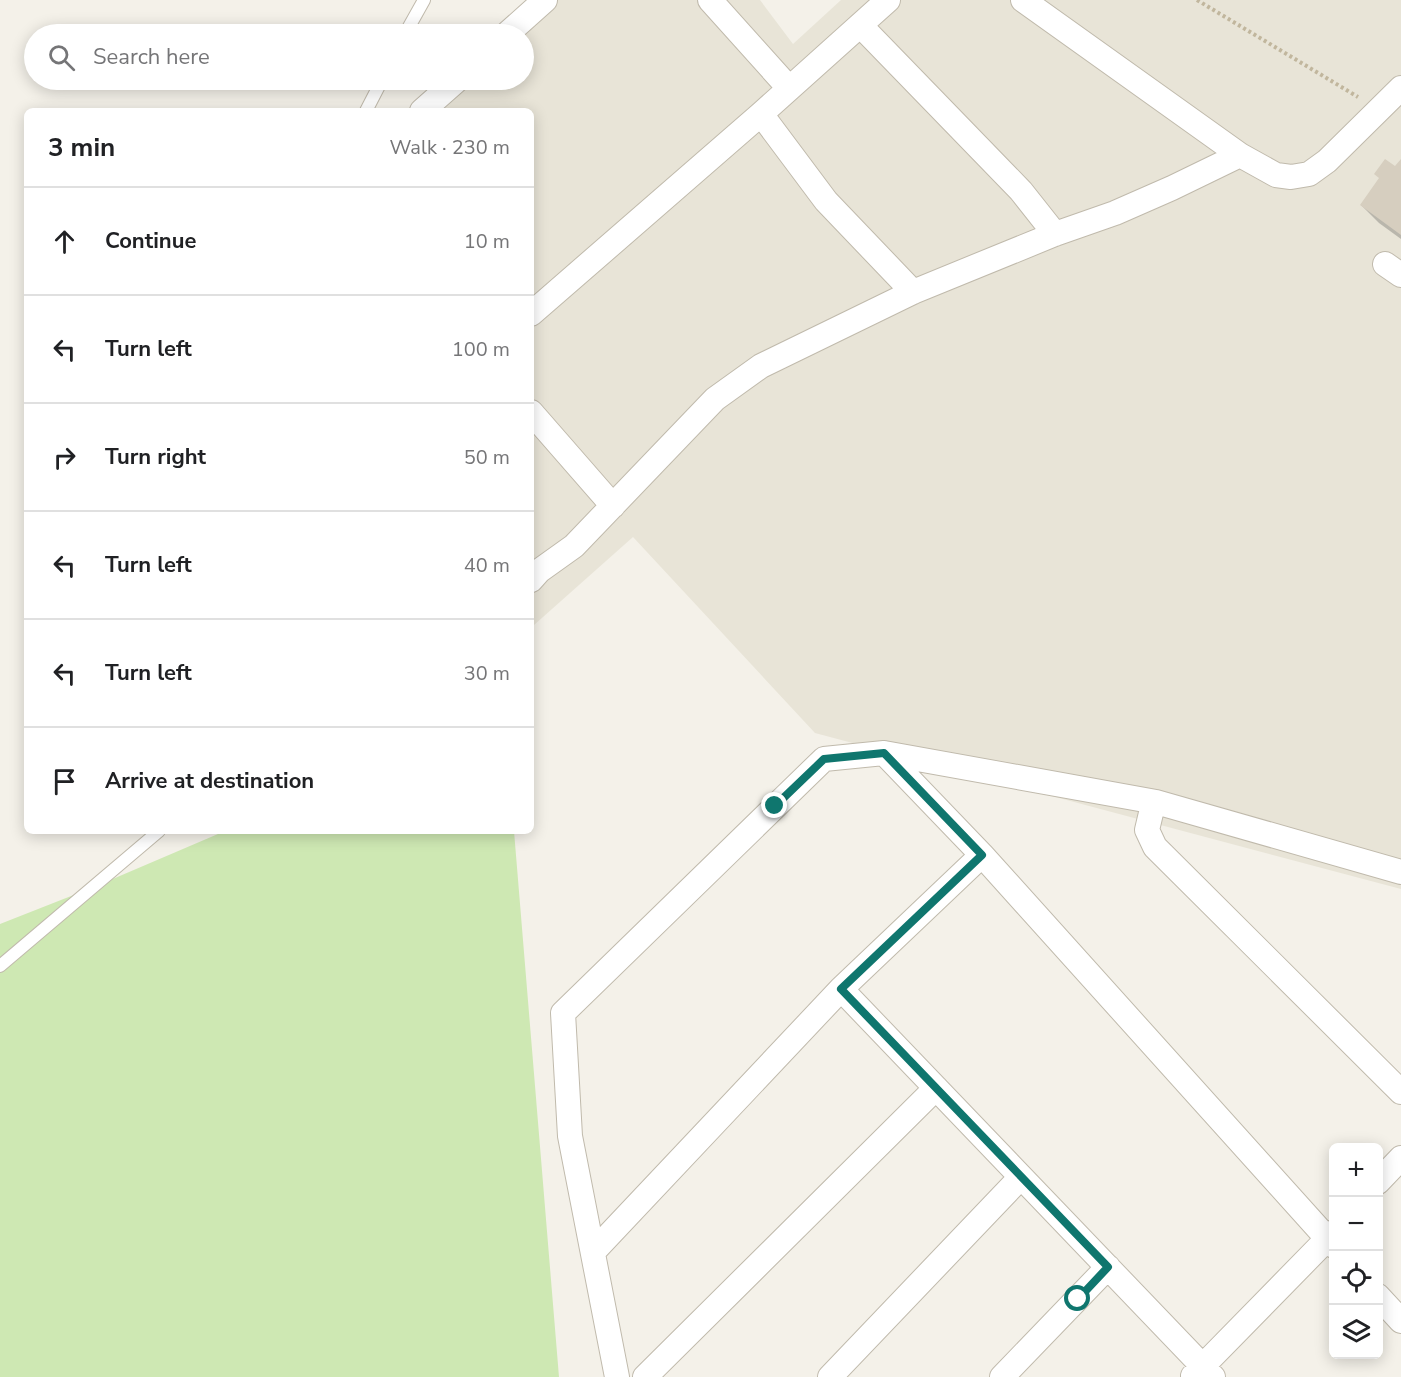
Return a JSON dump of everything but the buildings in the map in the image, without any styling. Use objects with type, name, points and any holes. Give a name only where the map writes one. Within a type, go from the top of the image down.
[{"type":"street","points":[[518,24],[546,0]]},
{"type":"street","points":[[710,0],[789,88]]},
{"type":"street","points":[[534,311],[888,0]]},
{"type":"street","points":[[1023,0],[1239,155],[1276,175],[1291,177],[1309,174],[1327,161],[1401,88]]},
{"type":"street","points":[[860,25],[1021,191],[1055,234]]},
{"type":"street","points":[[425,108],[446,90]]},
{"type":"street","points":[[761,114],[826,201],[913,292]]},
{"type":"street","points":[[534,577],[574,546],[715,399],[734,384],[783,354],[913,292],[1055,234],[1124,209],[1239,155]]},
{"type":"street","points":[[534,415],[613,506]]},
{"type":"street","points":[[884,753],[982,855],[1329,1237]]},
{"type":"street","points":[[617,1377],[570,1137],[563,1013],[824,759],[884,753],[1156,802],[1401,872]]},
{"type":"street","points":[[1156,802],[1147,830],[1155,847],[1401,1092]]},
{"type":"street","points":[[593,1252],[841,989],[982,855]]},
{"type":"street","points":[[841,989],[1108,1267],[1203,1374],[1329,1241]]},
{"type":"street","points":[[645,1377],[936,1088]]},
{"type":"street","points":[[1383,1177],[1401,1158]]},
{"type":"street","points":[[830,1377],[1021,1177]]},
{"type":"street","points":[[1002,1377],[1108,1267]]},
{"type":"street","points":[[1383,1301],[1401,1321]]},
{"type":"lane","points":[[411,24],[424,0]]},
{"type":"lane","points":[[368,108],[377,90]]},
{"type":"lane","points":[[0,966],[155,834]]},
{"type":"path","points":[[1197,0],[1381,110]]},
{"type":"shaded area","points":[[557,0],[760,0],[793,44],[841,0],[1401,0],[1401,889],[815,733],[633,537],[534,625],[534,108],[445,108],[464,90],[534,90],[534,24],[532,24]]},
{"type":"green space","points":[[218,834],[514,834],[559,1377],[0,1377],[0,924]]},
{"type":"route","points":[[775,806],[824,759],[884,753],[982,855],[841,989],[1108,1267],[1078,1299]]}]
